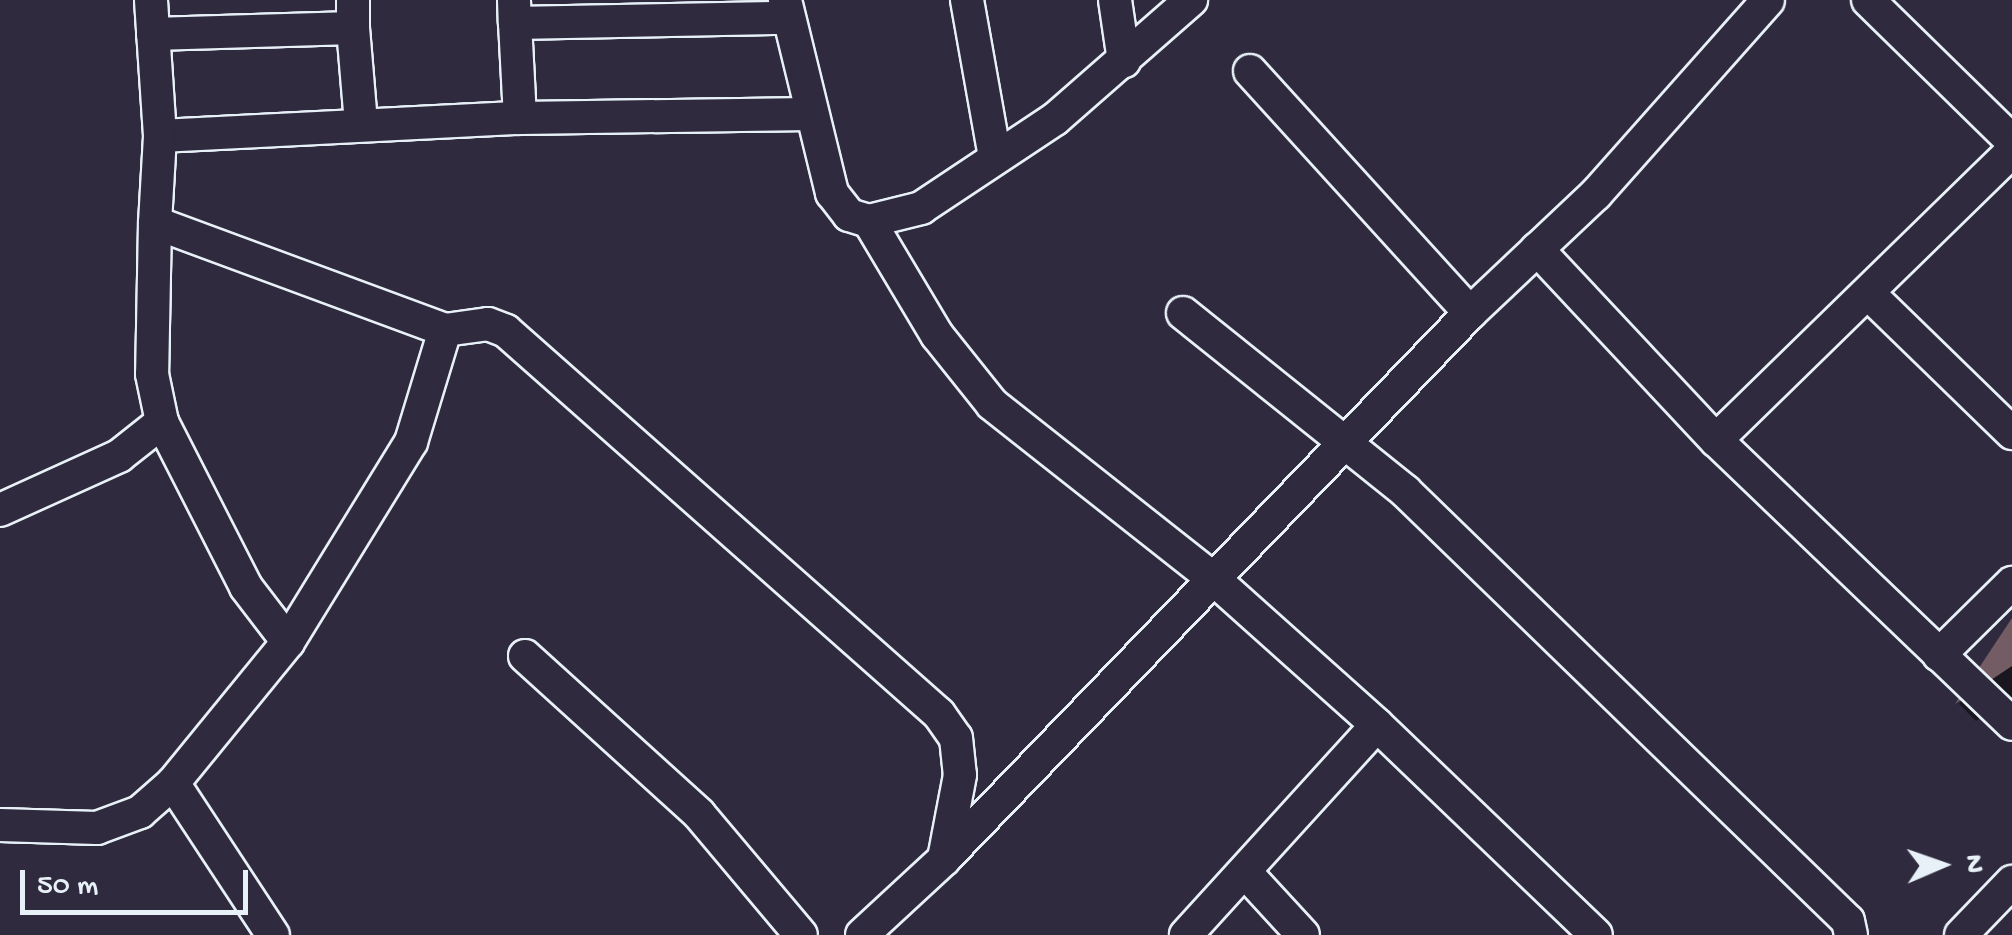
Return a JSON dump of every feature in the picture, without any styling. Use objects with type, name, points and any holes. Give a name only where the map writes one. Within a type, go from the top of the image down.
[{"type":"street","points":[[150,0],[160,136],[152,374],[162,422],[246,587],[288,642]]},
{"type":"street","points":[[967,0],[995,157]]},
{"type":"street","points":[[1116,0],[1124,61]]},
{"type":"street","points":[[520,118],[514,12],[786,9],[832,193],[849,215],[869,221],[921,208],[1055,119],[1190,0]]},
{"type":"street","points":[[862,935],[944,859],[1346,449],[1470,314],[1596,194],[1768,0]]},
{"type":"street","points":[[1868,0],[2012,141]]},
{"type":"street","points":[[153,34],[353,14],[360,124]]},
{"type":"street","points":[[1250,71],[1470,314]]},
{"type":"street","points":[[160,136],[520,118],[810,114]]},
{"type":"street","points":[[1716,440],[2012,151]]},
{"type":"street","points":[[869,221],[936,334],[992,404],[1216,581],[1377,725],[1596,935]]},
{"type":"street","points":[[155,223],[446,330],[488,324],[506,331],[939,714],[956,738],[960,775],[944,859]]},
{"type":"street","points":[[1538,249],[1716,440],[2012,724]]},
{"type":"street","points":[[1868,292],[2012,433]]},
{"type":"street","points":[[1184,314],[1346,449],[1419,504],[1848,922],[1851,935]]},
{"type":"street","points":[[0,825],[97,828],[140,812],[173,783],[288,642],[411,442],[446,330]]},
{"type":"street","points":[[0,510],[118,456],[162,422]]},
{"type":"street","points":[[1940,655],[2012,584]]},
{"type":"street","points":[[526,656],[699,814],[802,935]]},
{"type":"street","points":[[1186,935],[1377,725]]},
{"type":"street","points":[[173,783],[273,935]]},
{"type":"street","points":[[1246,873],[1303,935]]},
{"type":"street","points":[[1961,935],[2012,882]]},
{"type":"building","points":[[2012,618],[2012,666],[1955,704]]}]
